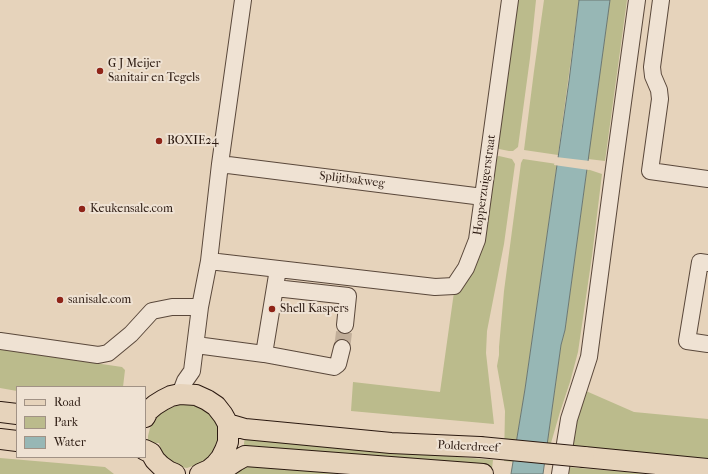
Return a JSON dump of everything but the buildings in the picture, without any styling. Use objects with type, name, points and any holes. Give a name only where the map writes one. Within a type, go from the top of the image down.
[{"type":"main road","points":[[146,415],[155,405],[171,396],[188,395],[207,400],[216,406],[223,414],[228,424],[228,442],[221,458],[216,464],[209,470],[200,474]]},
{"type":"main road","points":[[0,412],[16,414]]},
{"type":"main road","name":"Polderdreef","points":[[228,424],[245,429],[390,443],[480,447],[708,469]]},
{"type":"main road","points":[[0,439],[16,441]]},
{"type":"main road","points":[[146,450],[151,452],[155,460],[161,466],[175,474]]},
{"type":"main road","name":"Polderdreef","points":[[219,474],[227,467],[245,456],[480,474]]},
{"type":"main road","points":[[142,458],[152,474]]},
{"type":"street","points":[[188,395],[197,384],[192,371],[200,307],[209,261],[220,164],[243,0]]},
{"type":"street","name":"Hopperzuigerstraat","points":[[209,261],[436,287],[454,286],[466,268],[478,240],[510,0]]},
{"type":"street","points":[[560,474],[569,419],[589,356],[637,0]]},
{"type":"street","points":[[661,0],[652,67],[653,76],[659,90],[660,99],[650,171],[708,179]]},
{"type":"street","name":"Splijtbakweg","points":[[220,164],[483,197]]},
{"type":"street","points":[[708,262],[700,262],[687,341],[708,344]]},
{"type":"street","points":[[264,354],[278,269]]},
{"type":"street","points":[[334,294],[336,276]]},
{"type":"street","points":[[275,288],[348,296],[345,324]]},
{"type":"street","points":[[0,341],[98,355],[108,352],[131,334],[152,312],[172,307],[200,307]]},
{"type":"street","points":[[196,346],[264,354],[334,367],[338,364],[342,348]]},
{"type":"green space","points":[[516,0],[536,0],[518,147],[513,151],[509,151],[496,147]]},
{"type":"green space","points":[[544,0],[579,0],[558,155],[524,150]]},
{"type":"green space","points":[[610,0],[627,0],[605,161],[588,159]]},
{"type":"green space","points":[[499,156],[512,159],[515,164],[504,244],[487,331],[486,353],[494,424],[351,411],[353,382],[440,392],[454,292],[472,273],[477,262],[483,239],[495,157]]},
{"type":"green space","points":[[523,159],[557,164],[525,389],[513,462],[504,461],[505,411],[497,366],[504,291],[521,163]]},
{"type":"green space","points":[[587,169],[602,174],[592,256],[578,352],[551,443],[550,465],[544,464],[561,345],[565,330]]},
{"type":"green space","points":[[0,349],[122,367],[125,370],[123,386],[16,386],[16,391],[0,388]]},
{"type":"green space","points":[[586,391],[634,412],[708,419],[708,462],[569,449]]},
{"type":"green space","points":[[180,405],[194,405],[205,410],[217,424],[218,432],[217,442],[211,454],[203,462],[187,468],[170,462],[162,453],[159,443],[148,443],[150,428],[158,416],[169,408]]},
{"type":"green space","points":[[245,436],[493,460],[492,469],[416,462],[243,451]]},
{"type":"green space","points":[[0,458],[105,467],[114,474],[0,474]]},
{"type":"green space","points":[[241,466],[334,469],[419,474],[229,474]]},
{"type":"green space","points":[[568,467],[649,474],[567,474]]},
{"type":"water","points":[[579,0],[610,0],[565,330],[561,345],[543,474],[511,474],[525,389],[569,81]]},
{"type":"pier","points":[[556,157],[590,161],[589,170],[554,165]]},
{"type":"tunnel","points":[[342,348],[345,325]]},
{"type":"place","name":"G J Meijer Sanitair en Tegels","points":[[100,71]]},
{"type":"place","name":"BOXIE24","points":[[159,141]]},
{"type":"place","name":"Keukensale.com","points":[[82,209]]},
{"type":"place","name":"sanisale.com","points":[[60,300]]},
{"type":"place","name":"Shell Kaspers","points":[[272,309]]}]
